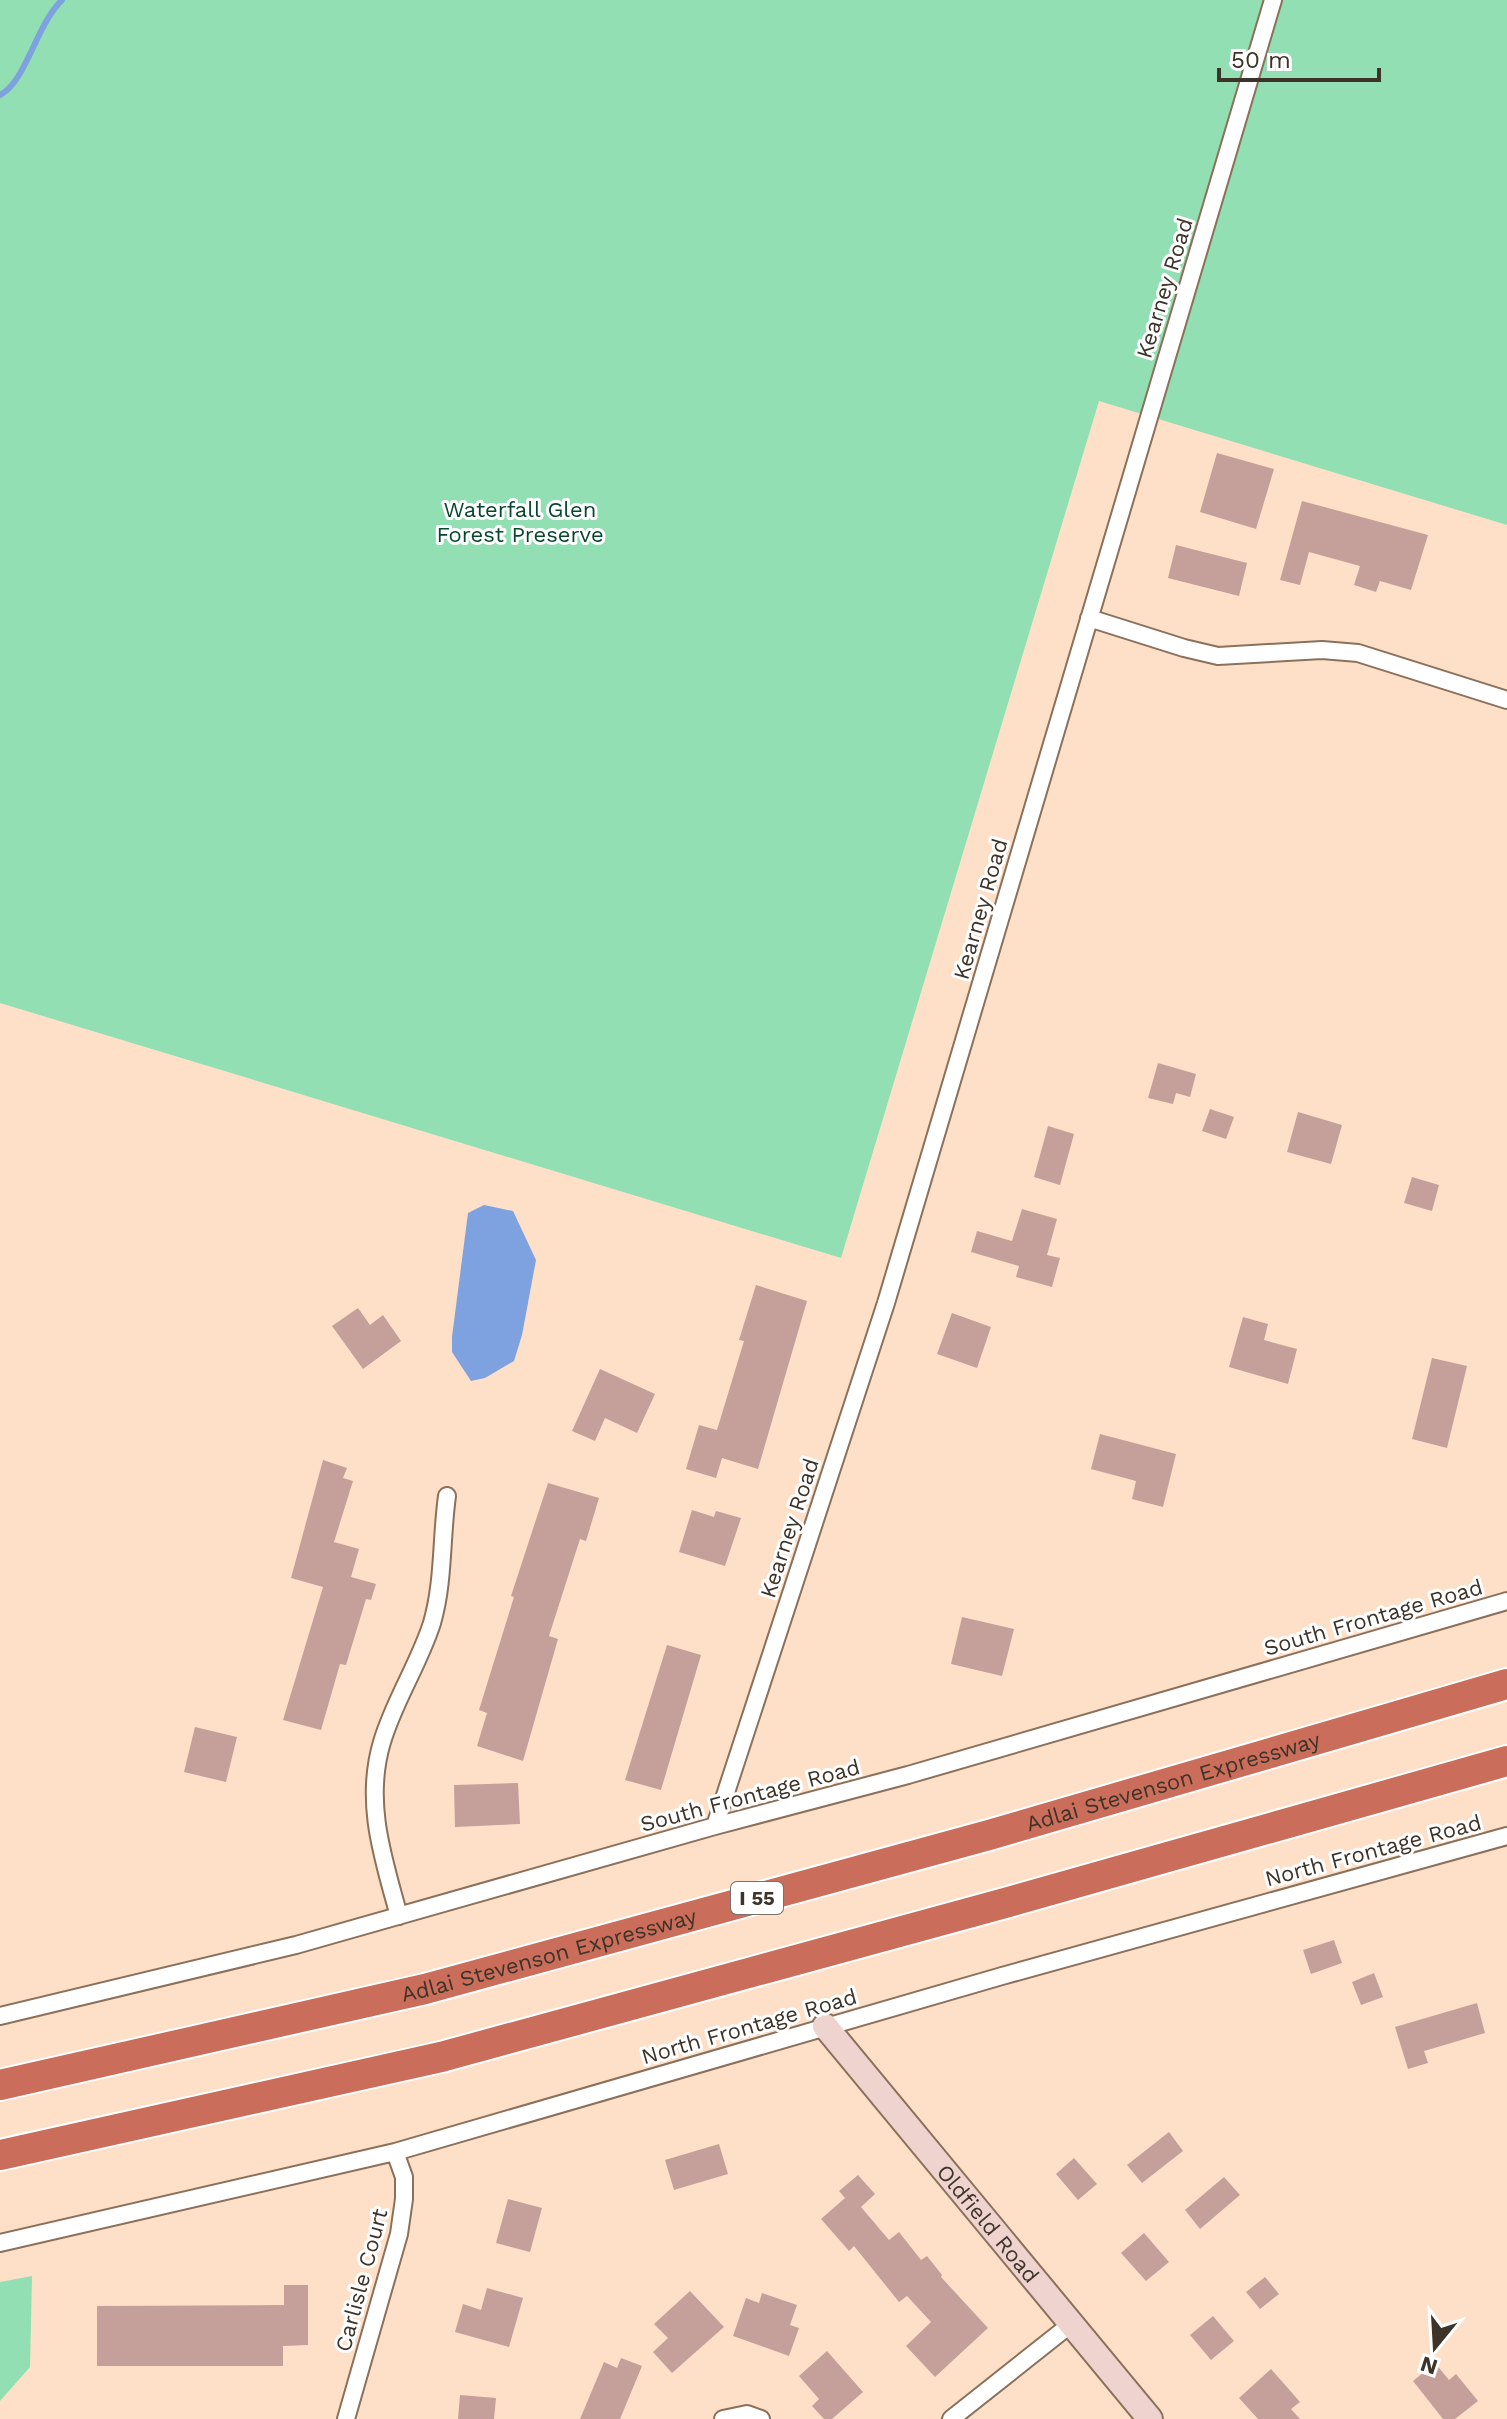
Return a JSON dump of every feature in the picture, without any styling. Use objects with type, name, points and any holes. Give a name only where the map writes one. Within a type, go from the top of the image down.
[{"type":"highway","name":"Adlai Stevenson Expressway","points":[[0,2085],[440,1985],[989,1835],[1507,1684]]},
{"type":"highway","points":[[0,2155],[441,2057],[1005,1903],[1507,1761]]},
{"type":"street","name":"Kearney Road","points":[[715,1826],[886,1303],[1273,0]]},
{"type":"street","points":[[1089,618],[1218,656],[1322,650],[1358,653],[1507,700]]},
{"type":"street","points":[[399,1916],[376,1830],[374,1788],[382,1742],[421,1653],[440,1592],[447,1496]]},
{"type":"street","name":"South Frontage Road","points":[[0,2016],[296,1945],[715,1826],[908,1775],[1507,1601]]},
{"type":"street","name":"North Frontage Road","points":[[0,2243],[395,2152],[825,2026],[1507,1836]]},
{"type":"street","name":"Oldfield Road","points":[[825,2026],[1150,2419]]},
{"type":"street","name":"Carlisle Court","points":[[346,2419],[399,2234],[404,2177],[395,2152]]},
{"type":"street","points":[[951,2419],[1071,2324]]},
{"type":"street","points":[[723,2419],[747,2414],[761,2419]]},
{"type":"green space","name":"Waterfall Glen Forest Preserve","points":[[0,0],[1507,0],[1507,525],[1099,401],[841,1258],[0,1003]]},
{"type":"green space","points":[[32,2276],[30,2367],[0,2401],[0,2282]]},
{"type":"water","points":[[484,1205],[513,1211],[536,1260],[514,1361],[485,1378],[471,1381],[452,1352],[452,1337],[468,1213]]},
{"type":"building","points":[[1217,453],[1274,469],[1256,529],[1200,512]]},
{"type":"building","points":[[1302,501],[1428,535],[1411,590],[1380,581],[1376,592],[1354,585],[1360,566],[1309,552],[1300,585],[1280,580]]},
{"type":"building","points":[[1176,545],[1247,563],[1239,596],[1168,578]]},
{"type":"building","points":[[1158,1063],[1196,1074],[1190,1097],[1176,1093],[1173,1104],[1148,1098]]},
{"type":"building","points":[[1210,1109],[1234,1117],[1226,1139],[1202,1131]]},
{"type":"building","points":[[1298,1112],[1342,1125],[1331,1164],[1287,1152]]},
{"type":"building","points":[[1048,1126],[1074,1134],[1060,1185],[1034,1177]]},
{"type":"building","points":[[1412,1177],[1439,1185],[1432,1211],[1404,1203]]},
{"type":"building","points":[[1022,1209],[1057,1219],[1047,1255],[1060,1258],[1052,1287],[1016,1277],[1019,1266],[971,1252],[977,1231],[1012,1241]]},
{"type":"building","points":[[756,1285],[807,1301],[758,1469],[722,1458],[716,1478],[686,1469],[699,1425],[717,1430],[744,1341],[739,1340]]},
{"type":"building","points":[[358,1308],[370,1325],[383,1315],[401,1341],[363,1369],[332,1326]]},
{"type":"building","points":[[952,1313],[991,1327],[977,1368],[937,1354]]},
{"type":"building","points":[[1243,1317],[1268,1324],[1264,1340],[1297,1349],[1288,1384],[1229,1367]]},
{"type":"building","points":[[1432,1358],[1467,1366],[1447,1448],[1412,1439]]},
{"type":"building","points":[[600,1369],[655,1394],[637,1433],[605,1418],[595,1441],[572,1431]]},
{"type":"building","points":[[1100,1434],[1176,1454],[1163,1507],[1132,1499],[1136,1481],[1091,1469]]},
{"type":"building","points":[[323,1460],[347,1468],[343,1478],[353,1481],[334,1542],[359,1549],[351,1577],[376,1584],[371,1600],[366,1599],[346,1665],[340,1664],[321,1730],[283,1720],[323,1587],[291,1578]]},
{"type":"building","points":[[548,1483],[599,1498],[586,1541],[580,1539],[549,1636],[558,1639],[523,1761],[477,1746],[487,1713],[479,1710],[514,1597],[511,1596]]},
{"type":"building","points":[[692,1510],[714,1517],[716,1511],[741,1518],[725,1566],[679,1552]]},
{"type":"building","points":[[962,1617],[1014,1629],[1002,1676],[951,1664]]},
{"type":"building","points":[[667,1645],[701,1655],[661,1790],[625,1780]]},
{"type":"building","points":[[195,1727],[237,1737],[226,1782],[184,1772]]},
{"type":"building","points":[[518,1783],[520,1824],[455,1827],[454,1785]]},
{"type":"building","points":[[1334,1940],[1342,1963],[1311,1974],[1303,1950]]},
{"type":"building","points":[[1374,1973],[1383,1997],[1361,2005],[1352,1982]]},
{"type":"building","points":[[1477,2003],[1485,2033],[1424,2051],[1428,2063],[1408,2069],[1395,2027]]},
{"type":"building","points":[[1169,2132],[1183,2151],[1142,2183],[1127,2165]]},
{"type":"building","points":[[719,2144],[728,2174],[674,2190],[665,2160]]},
{"type":"building","points":[[1074,2158],[1097,2184],[1078,2200],[1056,2174]]},
{"type":"building","points":[[858,2175],[875,2194],[861,2207],[889,2240],[899,2232],[921,2260],[927,2256],[941,2277],[988,2328],[935,2377],[906,2346],[931,2322],[907,2296],[899,2302],[854,2246],[849,2251],[821,2219],[845,2198],[839,2191]]},
{"type":"building","points":[[1224,2177],[1240,2195],[1200,2229],[1185,2210]]},
{"type":"building","points":[[508,2199],[542,2208],[530,2252],[496,2243]]},
{"type":"building","points":[[1144,2233],[1169,2262],[1146,2281],[1121,2253]]},
{"type":"building","points":[[1265,2277],[1279,2294],[1260,2309],[1246,2292]]},
{"type":"building","points":[[284,2285],[308,2285],[308,2345],[283,2346],[283,2366],[97,2366],[97,2306],[284,2305]]},
{"type":"building","points":[[487,2288],[523,2298],[509,2347],[455,2332],[463,2304],[481,2310]]},
{"type":"building","points":[[690,2291],[724,2327],[672,2373],[653,2352],[668,2338],[654,2324]]},
{"type":"building","points":[[762,2293],[797,2305],[790,2325],[799,2328],[789,2356],[733,2336],[746,2298],[759,2303]]},
{"type":"building","points":[[1213,2316],[1234,2341],[1211,2360],[1190,2335]]},
{"type":"building","points":[[827,2351],[863,2392],[832,2419],[824,2419],[812,2406],[819,2399],[799,2376]]},
{"type":"building","points":[[621,2358],[642,2366],[620,2419],[580,2419],[604,2362],[617,2368]]},
{"type":"building","points":[[1435,2363],[1449,2380],[1456,2374],[1478,2401],[1455,2419],[1443,2419],[1413,2381]]},
{"type":"building","points":[[1271,2369],[1300,2402],[1291,2409],[1300,2419],[1258,2419],[1239,2398]]},
{"type":"building","points":[[460,2395],[496,2398],[494,2419],[458,2419]]},
{"type":"waterway","points":[[0,95],[17,78],[45,24],[62,0]]}]
